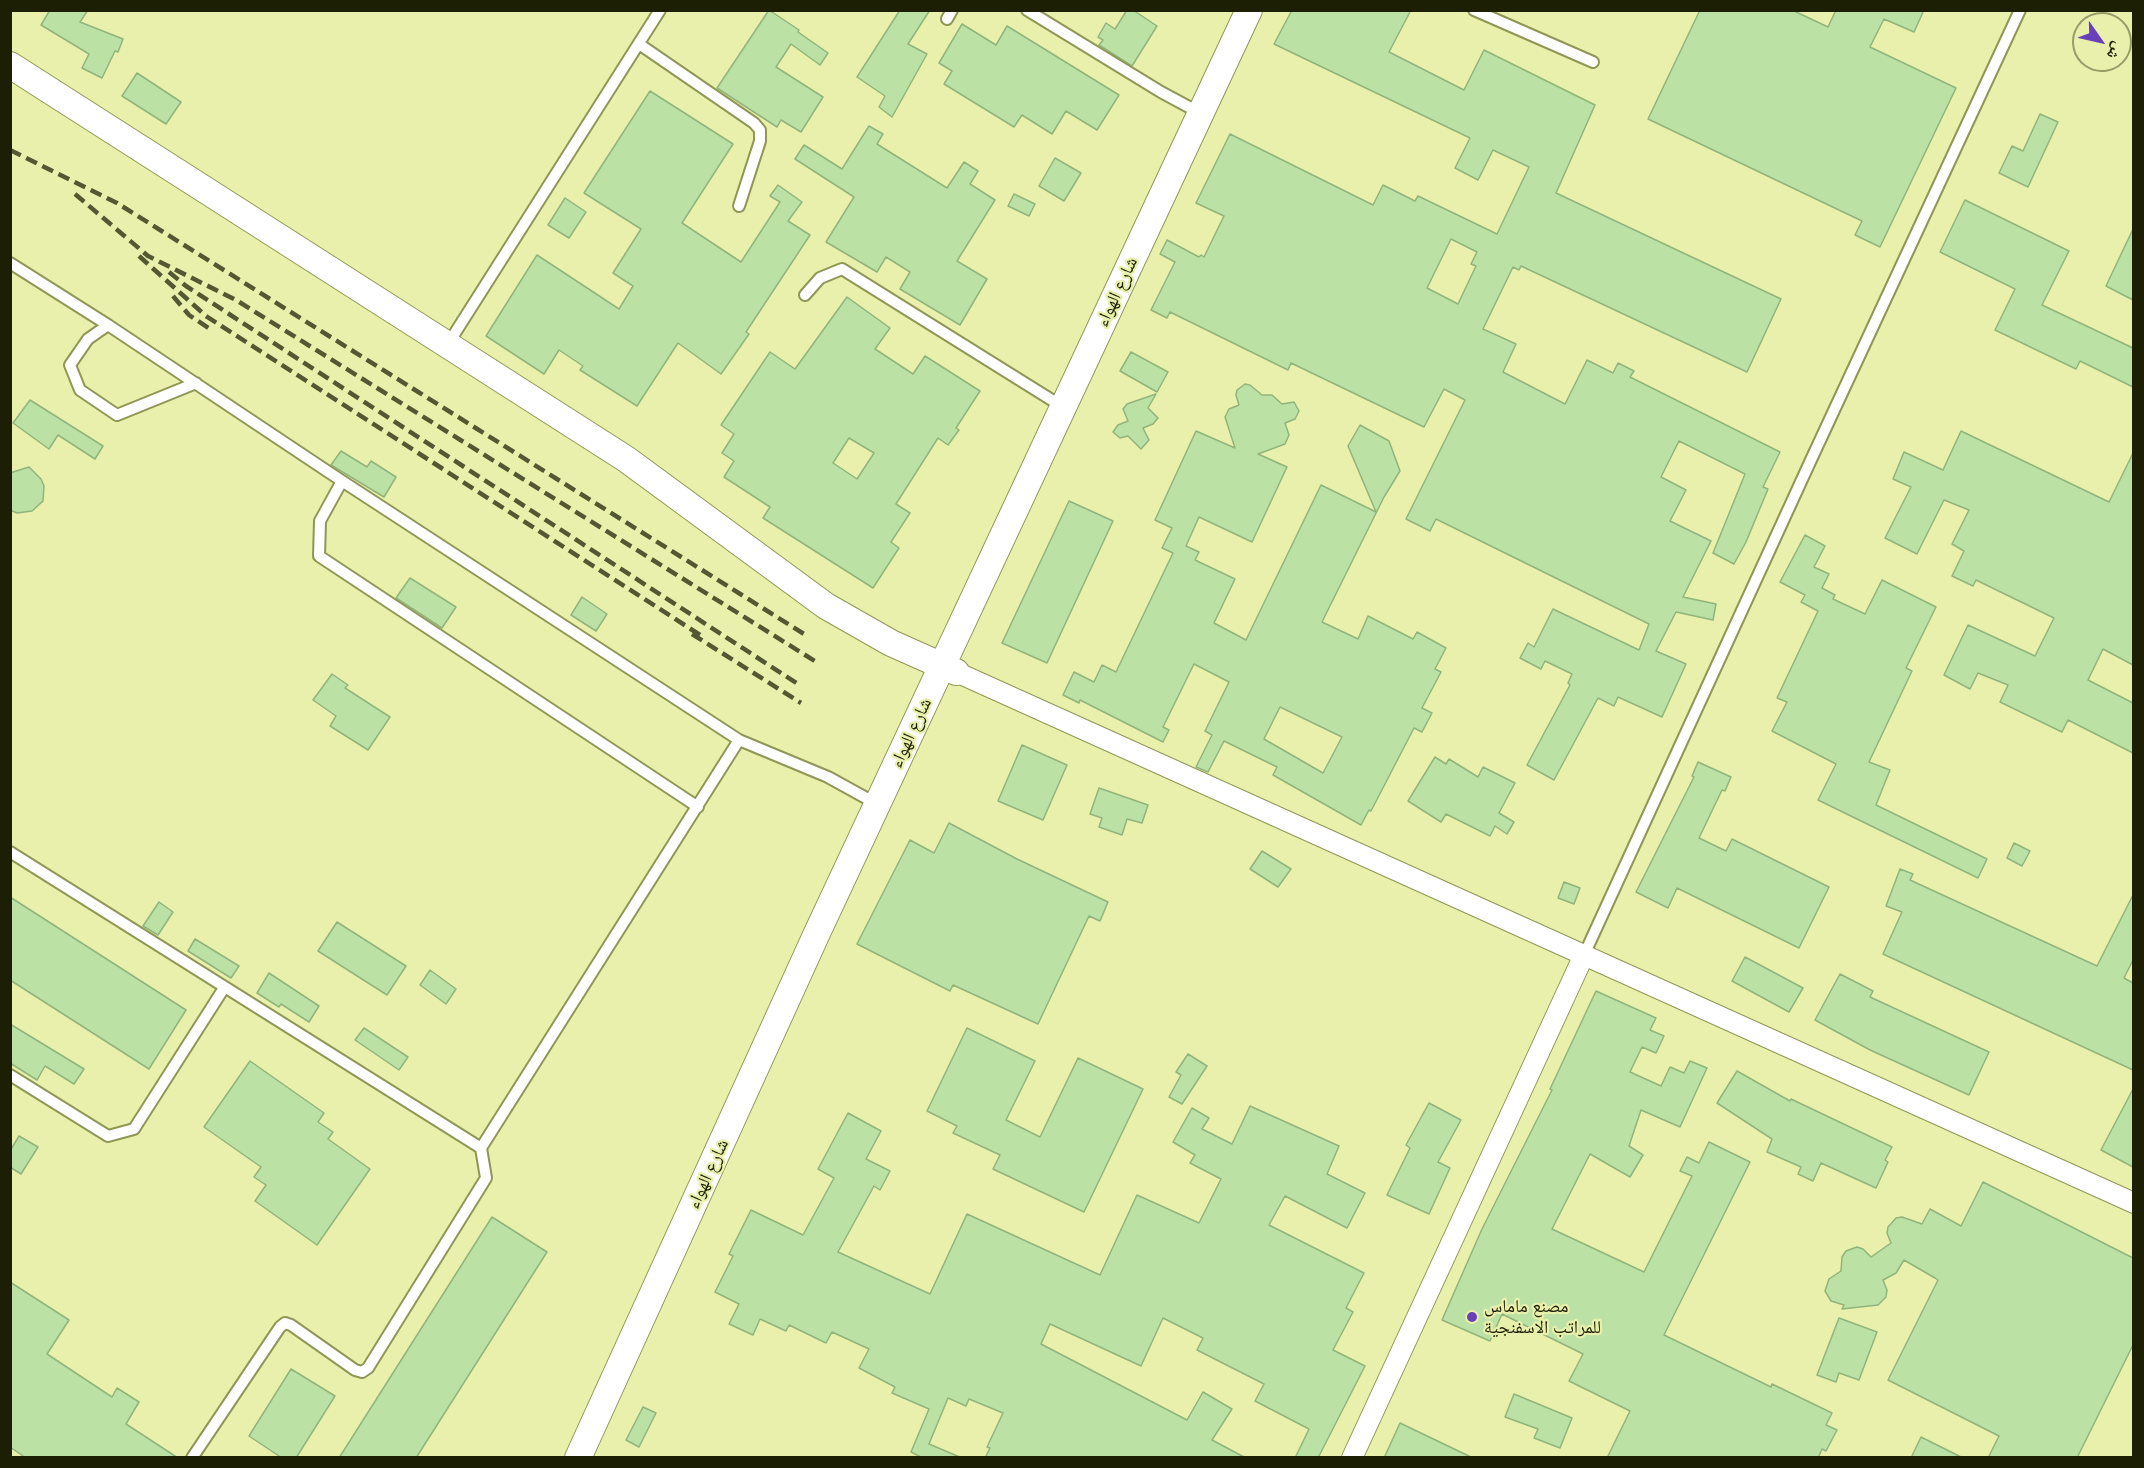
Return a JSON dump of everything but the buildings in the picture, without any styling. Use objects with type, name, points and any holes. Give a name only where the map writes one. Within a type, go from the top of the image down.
[{"type":"street","name":"شارع الهواء","points":[[578,1458],[877,804],[950,669],[1063,407],[1249,10]]},
{"type":"street","points":[[10,64],[626,459],[826,606],[891,643],[2133,1203]]},
{"type":"street","points":[[1352,1458],[1584,955]]},
{"type":"lane","points":[[448,344],[660,10]]},
{"type":"lane","points":[[1027,10],[1161,92],[1200,113]]},
{"type":"lane","points":[[1474,10],[1593,62]]},
{"type":"lane","points":[[1584,955],[2020,10]]},
{"type":"lane","points":[[639,44],[754,123],[760,130],[760,141],[739,207]]},
{"type":"lane","points":[[10,263],[739,740],[828,777],[877,804]]},
{"type":"lane","points":[[805,295],[820,278],[842,269],[1063,407]]},
{"type":"lane","points":[[108,325],[88,339],[70,365],[80,390],[117,415],[196,383]]},
{"type":"lane","points":[[342,481],[320,521],[319,556],[698,807]]},
{"type":"lane","points":[[192,1458],[280,1327],[285,1323],[355,1370],[362,1372],[368,1368],[486,1178],[481,1148],[739,740]]},
{"type":"lane","points":[[10,852],[481,1148]]},
{"type":"lane","points":[[10,1075],[108,1136],[134,1129],[224,988]]},
{"type":"railway","points":[[10,150],[117,203],[804,634]]},
{"type":"railway","points":[[75,194],[148,256],[236,300],[818,663]]},
{"type":"railway","points":[[139,256],[206,316],[700,635]]},
{"type":"railway","points":[[169,272],[186,286],[801,686]]},
{"type":"railway","points":[[173,296],[189,315],[210,329]]},
{"type":"railway","points":[[692,634],[801,703]]},
{"type":"place","name":"مصنع ماماس للمراتب الاسفنجية","points":[[1472,1317]]}]
